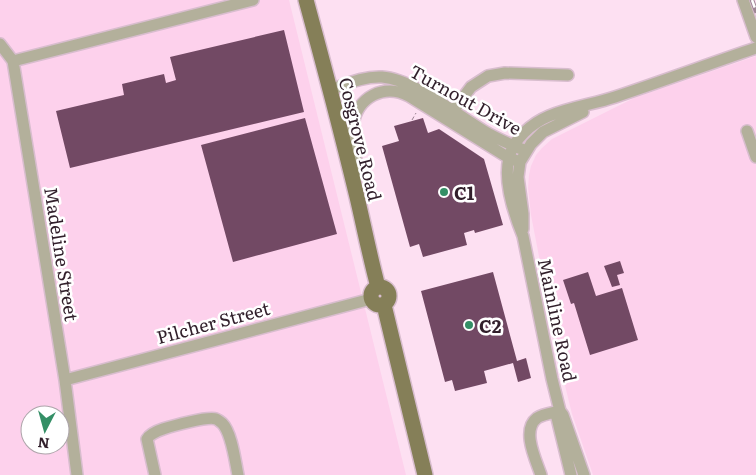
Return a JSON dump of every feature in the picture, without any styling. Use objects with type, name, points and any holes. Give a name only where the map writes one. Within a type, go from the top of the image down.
[{"type":"main road","name":"Cosgrove Road","points":[[306,0],[358,200],[378,297],[425,475]]},
{"type":"street","points":[[13,61],[253,0]]},
{"type":"street","points":[[743,0],[756,37]]},
{"type":"street","name":"Madeline Street","points":[[0,44],[13,61],[65,380],[77,475]]},
{"type":"street","points":[[514,146],[528,128],[547,117],[613,98],[756,48]]},
{"type":"street","points":[[450,115],[471,87],[488,76],[505,73],[568,76]]},
{"type":"street","name":"Turnout Drive","points":[[330,90],[367,78],[383,77],[407,83],[450,115],[518,157]]},
{"type":"street","name":"Turnout Drive","points":[[358,200],[353,125],[357,111],[365,100],[377,93],[397,91],[409,96],[514,146],[518,157]]},
{"type":"street","points":[[518,157],[542,132],[613,98]]},
{"type":"street","points":[[747,131],[756,157]]},
{"type":"street","name":"Mainline Road","points":[[518,157],[523,236],[550,370],[560,411],[584,475]]},
{"type":"street","name":"Pilcher Street","points":[[65,380],[378,297]]},
{"type":"street","points":[[541,475],[530,442],[529,430],[536,418],[560,411]]},
{"type":"street","name":"Mainline Road","points":[[560,411],[557,418],[570,475]]},
{"type":"street","points":[[155,475],[147,439],[150,435],[162,429],[206,419],[216,419],[226,428],[238,475]]},
{"type":"path","points":[[350,89],[352,102]]},
{"type":"path","points":[[412,120],[419,109]]},
{"type":"shaded area","points":[[0,0],[289,0],[406,475],[0,475]]},
{"type":"shaded area","points":[[756,56],[756,475],[593,475],[572,414],[560,365],[531,215],[528,188],[531,166],[536,155],[552,139],[634,98]]},
{"type":"building","points":[[284,30],[304,112],[70,168],[56,111],[124,95],[122,84],[164,74],[166,83],[176,80],[170,57]]},
{"type":"building","points":[[305,118],[337,234],[233,262],[201,145]]},
{"type":"building","name":"C1","points":[[423,118],[428,133],[439,129],[484,159],[503,225],[475,233],[474,230],[464,233],[467,245],[423,257],[419,244],[410,247],[382,146],[399,141],[394,126]]},
{"type":"building","points":[[620,261],[624,273],[617,275],[620,285],[612,287],[604,266]]},
{"type":"building","name":"C2","points":[[493,272],[517,361],[526,358],[531,378],[518,382],[513,363],[484,371],[487,383],[455,391],[452,380],[445,382],[421,291]]},
{"type":"building","points":[[588,272],[596,296],[622,288],[638,340],[590,355],[574,303],[571,304],[563,280]]},
{"type":"railway","points":[[752,0],[756,11]]},
{"type":"place","name":"C1","points":[[444,192]]},
{"type":"place","name":"C2","points":[[469,325]]}]
